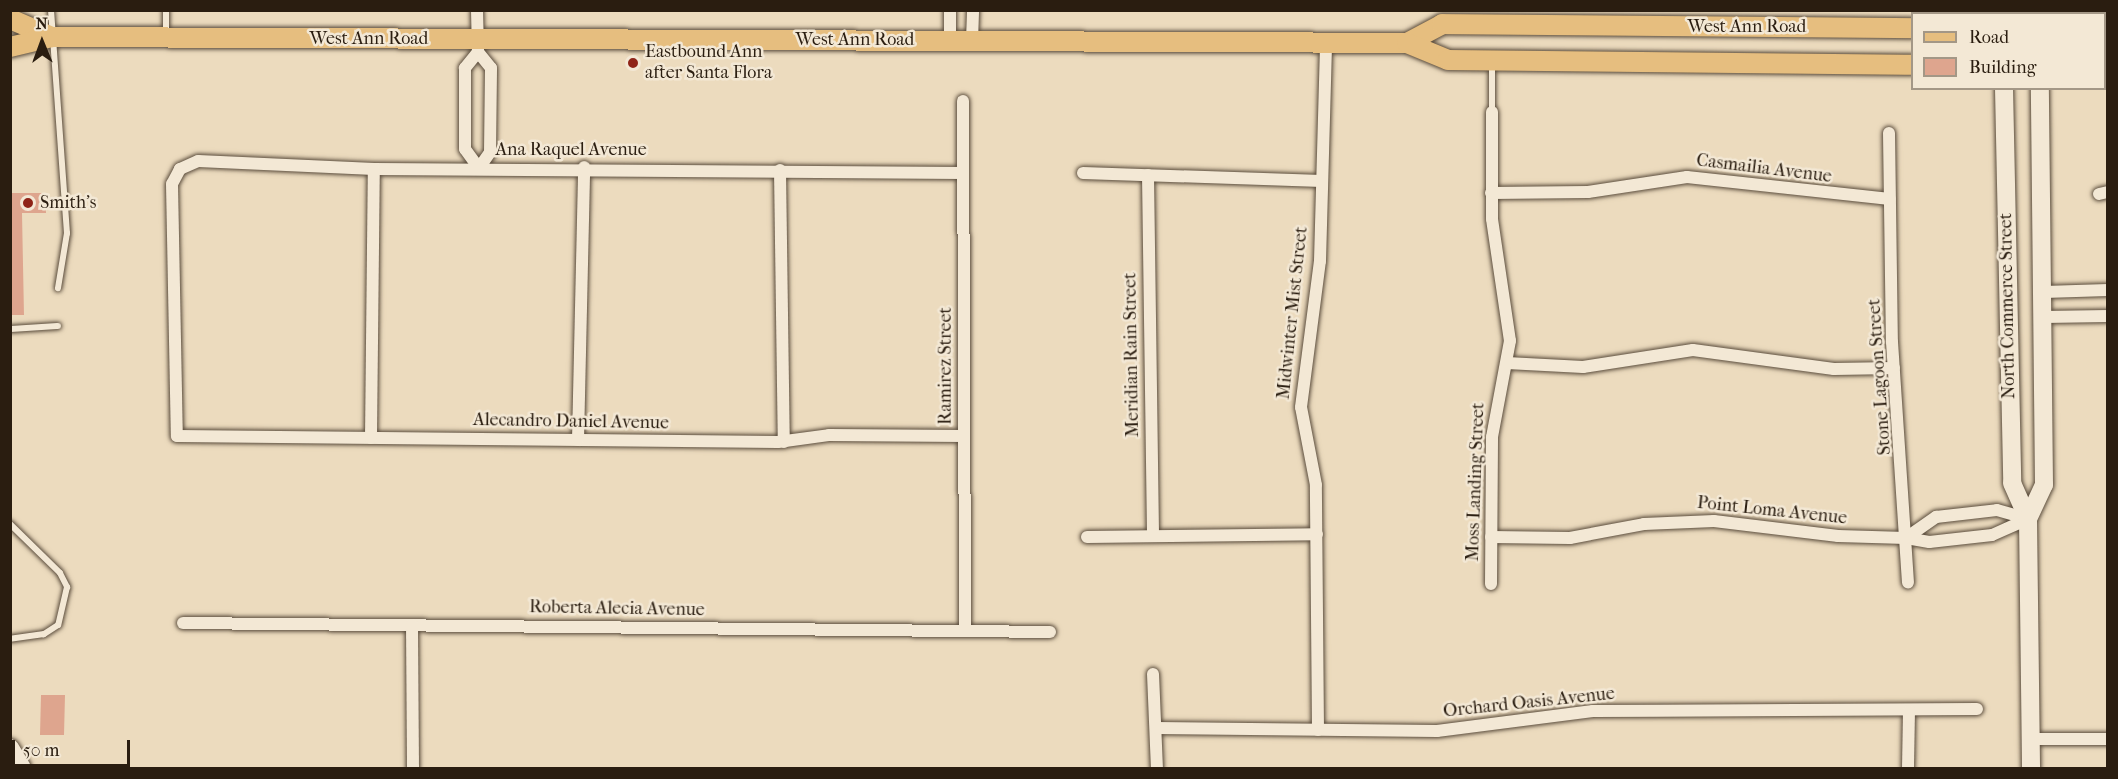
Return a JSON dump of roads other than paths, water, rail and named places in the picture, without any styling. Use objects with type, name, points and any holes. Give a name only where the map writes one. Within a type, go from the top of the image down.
[{"type":"main road","name":"West Ann Road","points":[[10,19],[52,37]]},
{"type":"main road","name":"West Ann Road","points":[[1407,43],[1442,24],[1911,28]]},
{"type":"main road","name":"West Ann Road","points":[[10,47],[52,37],[478,45],[950,41],[1326,42],[1407,43],[1448,60],[1911,65]]},
{"type":"main road","name":"North Commerce Street","points":[[2004,90],[2012,483],[2028,519],[2031,768]]},
{"type":"main road","name":"North Commerce Street","points":[[2028,519],[2044,485],[2044,292],[2040,90]]},
{"type":"main road","points":[[10,747],[22,768]]},
{"type":"street","points":[[477,10],[478,45],[491,69],[490,152],[479,168],[465,149],[465,68],[478,45]]},
{"type":"street","points":[[950,10],[950,41]]},
{"type":"street","points":[[972,41],[973,10]]},
{"type":"street","name":"Midwinter Mist Street","points":[[1318,730],[1317,534],[1314,465],[1301,407],[1320,261],[1326,42]]},
{"type":"street","name":"Ramirez Street","points":[[963,100],[965,631]]},
{"type":"street","name":"Moss Landing Street","points":[[1491,584],[1492,437],[1507,363],[1510,325],[1491,193],[1492,112]]},
{"type":"street","name":"Stone Lagoon Street","points":[[1888,134],[1894,368],[1908,582]]},
{"type":"street","name":"Ana Raquel Avenue","points":[[177,436],[172,184],[180,169],[198,161],[374,169],[584,167],[963,173]]},
{"type":"street","points":[[578,440],[584,167]]},
{"type":"street","points":[[371,438],[374,169]]},
{"type":"street","points":[[780,170],[784,442]]},
{"type":"street","points":[[1083,173],[1322,180]]},
{"type":"street","name":"Meridian Rain Street","points":[[1148,176],[1153,535]]},
{"type":"street","name":"Casmailia Avenue","points":[[1491,193],[1588,192],[1686,177],[1890,199]]},
{"type":"street","points":[[2044,292],[2108,290]]},
{"type":"street","points":[[2044,317],[2108,316]]},
{"type":"street","points":[[1507,363],[1583,367],[1693,350],[1834,369],[1894,368]]},
{"type":"street","name":"Alecandro Daniel Avenue","points":[[177,436],[784,442],[829,435],[964,436]]},
{"type":"street","points":[[1906,538],[1936,518],[1997,510],[2028,519]]},
{"type":"street","name":"Point Loma Avenue","points":[[1491,537],[1570,538],[1644,524],[1714,520],[1838,536],[1906,538],[1929,542],[1992,535],[2028,519]]},
{"type":"street","points":[[1087,537],[1317,534]]},
{"type":"street","name":"Roberta Alecia Avenue","points":[[183,623],[1050,632]]},
{"type":"street","points":[[412,625],[413,768]]},
{"type":"street","points":[[1153,674],[1157,768]]},
{"type":"street","name":"Orchard Oasis Avenue","points":[[1156,728],[1437,731],[1593,711],[1977,709]]},
{"type":"street","points":[[1908,768],[1909,711]]},
{"type":"street","points":[[2030,739],[2108,739]]},
{"type":"lane","points":[[51,10],[68,233],[58,288]]},
{"type":"lane","points":[[166,10],[166,38]]},
{"type":"lane","name":"Moss Landing Street","points":[[1492,60],[1492,112]]},
{"type":"lane","points":[[10,329],[58,327]]},
{"type":"lane","points":[[10,524],[60,573],[67,587],[58,625],[44,634],[10,639]]},
{"type":"place","name":"Eastbound Ann after Santa Flora","points":[[633,63]]},
{"type":"place","name":"Smith's","points":[[28,203]]}]
